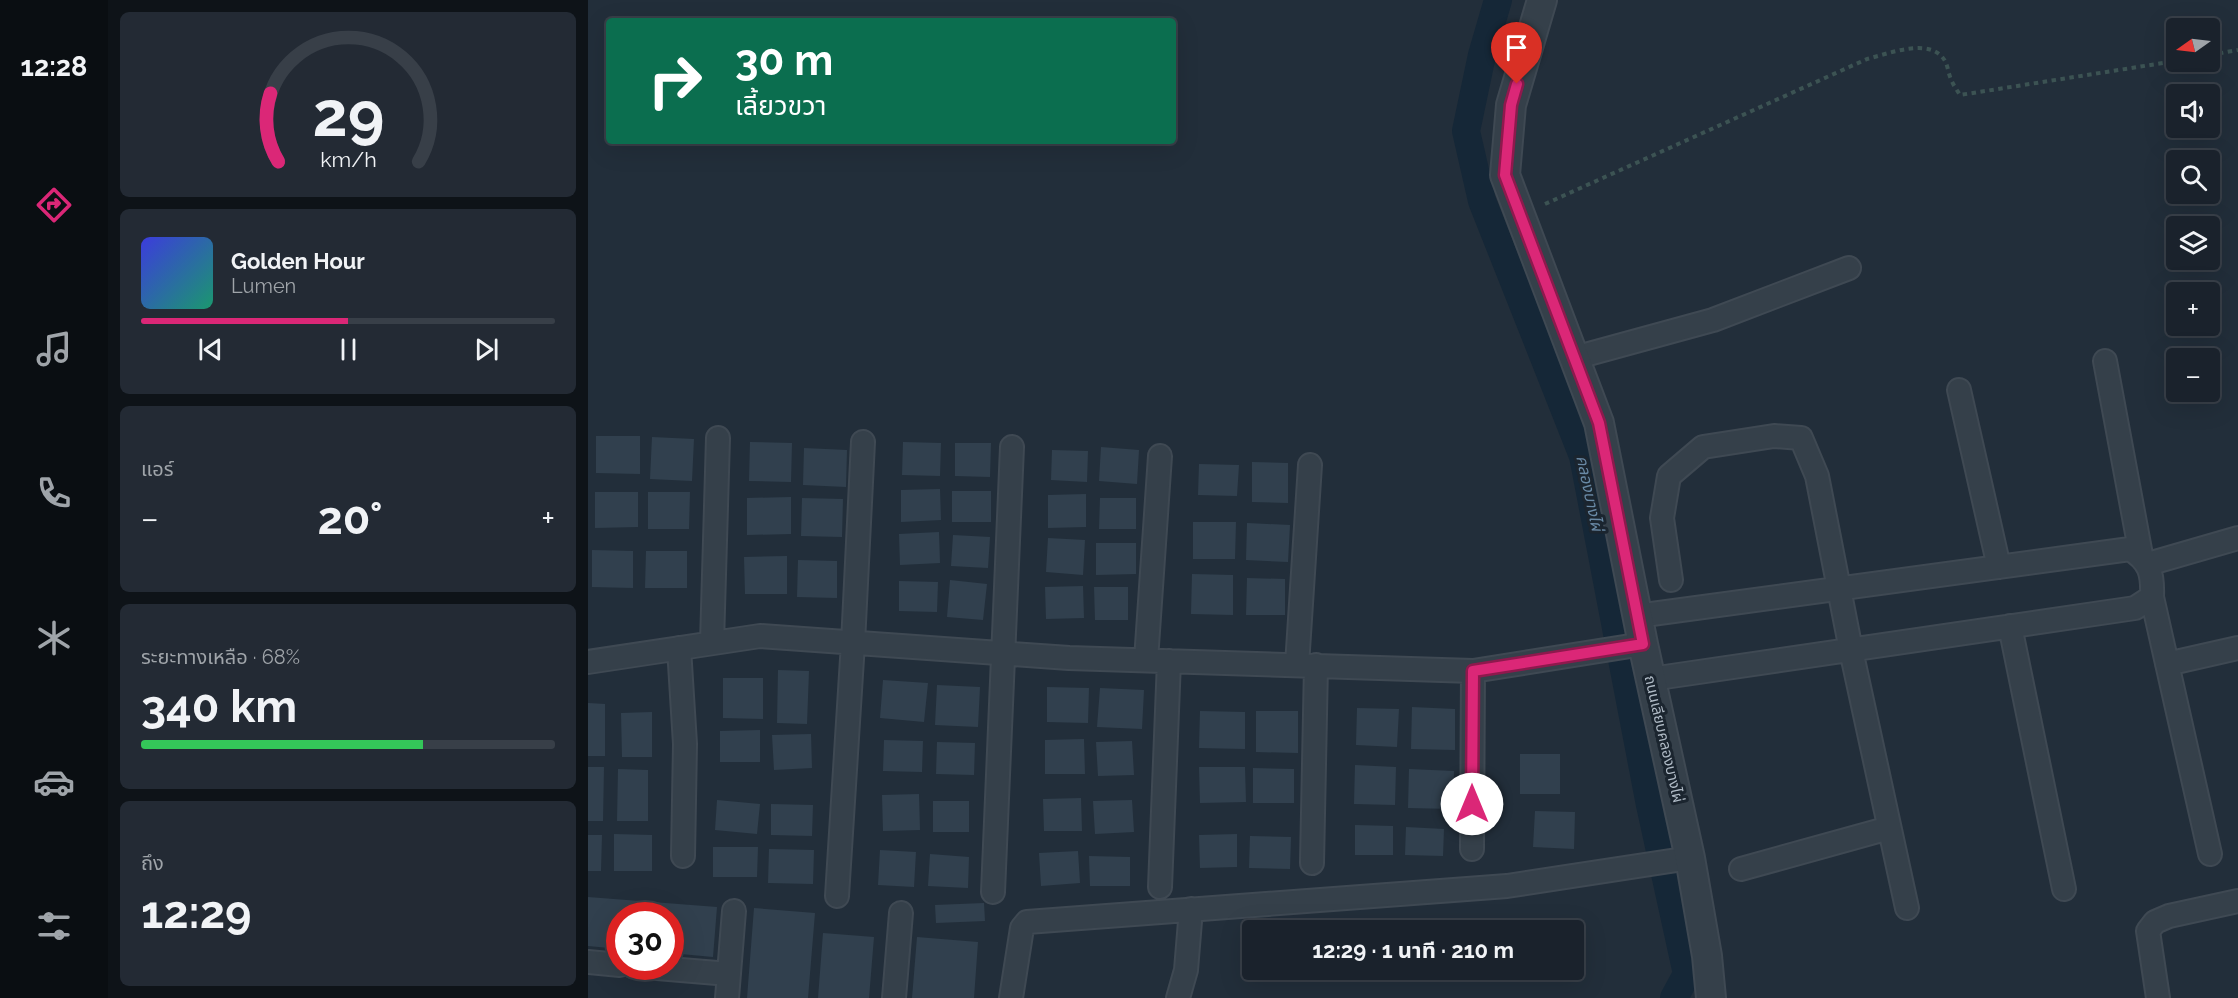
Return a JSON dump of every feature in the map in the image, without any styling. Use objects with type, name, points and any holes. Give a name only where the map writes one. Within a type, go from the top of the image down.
[{"type":"street","name":"ถนนเลียบคลองบางไผ่","points":[[1542,0],[1511,105],[1505,175],[1599,423],[1637,616],[1634,645],[1650,679],[1680,859],[1707,956],[1711,998]]},
{"type":"street","points":[[1574,358],[1713,320],[1849,268]]},
{"type":"street","points":[[2105,361],[2144,560],[2153,580],[2152,597],[2210,854]]},
{"type":"street","points":[[1959,390],[1999,567]]},
{"type":"street","points":[[1671,580],[1662,518],[1669,476],[1703,447],[1774,436],[1801,438],[1817,476],[1851,650],[1907,908]]},
{"type":"street","points":[[712,643],[718,438]]},
{"type":"street","points":[[837,896],[863,442]]},
{"type":"street","points":[[993,892],[1012,447]]},
{"type":"street","points":[[1146,660],[1160,456]]},
{"type":"street","points":[[1310,465],[1306,665],[1312,863]]},
{"type":"street","points":[[2144,560],[2238,538]]},
{"type":"street","points":[[1637,616],[2130,549],[2144,560]]},
{"type":"street","points":[[1650,679],[2135,608],[2152,597]]},
{"type":"street","points":[[2010,627],[2064,889]]},
{"type":"street","points":[[588,662],[760,636],[1003,653],[1473,671],[1634,645]]},
{"type":"street","points":[[680,648],[686,744],[683,856]]},
{"type":"street","points":[[2167,664],[2238,648]]},
{"type":"street","points":[[1160,886],[1169,661]]},
{"type":"street","points":[[1472,849],[1473,671]]},
{"type":"street","points":[[1741,869],[1889,828]]},
{"type":"street","points":[[1011,998],[1022,928],[1027,921],[1507,886],[1680,859]]},
{"type":"street","points":[[2158,998],[2148,931],[2155,922],[2169,916],[2238,901]]},
{"type":"street","points":[[1178,998],[1186,970],[1191,909]]},
{"type":"street","points":[[727,998],[734,911]]},
{"type":"street","points":[[894,998],[901,913]]},
{"type":"street","points":[[588,962],[606,964]]},
{"type":"street","points":[[684,970],[729,974]]},
{"type":"path","points":[[1521,215],[1867,59],[1924,46],[1946,61],[1950,78],[1960,95],[2166,62]]},
{"type":"path","points":[[2220,53],[2238,50]]},
{"type":"building","points":[[596,436],[640,436],[640,474],[596,473]]},
{"type":"building","points":[[652,437],[694,439],[692,481],[650,479]]},
{"type":"building","points":[[750,442],[792,443],[791,482],[749,481]]},
{"type":"building","points":[[903,442],[941,443],[940,476],[902,475]]},
{"type":"building","points":[[955,443],[991,443],[990,477],[955,476]]},
{"type":"building","points":[[1101,447],[1139,450],[1137,484],[1099,481]]},
{"type":"building","points":[[804,448],[847,450],[846,487],[803,485]]},
{"type":"building","points":[[1052,450],[1088,451],[1087,482],[1051,480]]},
{"type":"building","points":[[1252,462],[1288,463],[1288,503],[1252,502]]},
{"type":"building","points":[[1199,464],[1239,465],[1237,496],[1198,495]]},
{"type":"building","points":[[940,489],[941,520],[901,522],[901,490]]},
{"type":"building","points":[[952,491],[991,491],[991,522],[952,522]]},
{"type":"building","points":[[595,492],[638,492],[638,527],[595,528]]},
{"type":"building","points":[[648,492],[690,492],[689,529],[648,529]]},
{"type":"building","points":[[1086,494],[1086,527],[1048,528],[1048,495]]},
{"type":"building","points":[[791,497],[791,534],[747,535],[747,498]]},
{"type":"building","points":[[802,498],[843,499],[842,537],[801,536]]},
{"type":"building","points":[[1100,498],[1136,498],[1136,529],[1099,529]]},
{"type":"building","points":[[1193,522],[1236,522],[1235,559],[1193,559]]},
{"type":"building","points":[[1247,523],[1290,525],[1288,562],[1246,560]]},
{"type":"building","points":[[939,532],[940,563],[900,565],[899,534]]},
{"type":"building","points":[[953,535],[990,537],[988,568],[951,566]]},
{"type":"building","points":[[1048,538],[1085,540],[1083,575],[1046,572]]},
{"type":"building","points":[[1096,543],[1136,543],[1136,574],[1096,575]]},
{"type":"building","points":[[592,550],[633,551],[633,588],[592,587]]},
{"type":"building","points":[[646,551],[687,551],[687,588],[645,588]]},
{"type":"building","points":[[787,556],[787,594],[745,594],[744,557]]},
{"type":"building","points":[[798,560],[837,561],[837,598],[797,597]]},
{"type":"building","points":[[1192,574],[1233,575],[1233,615],[1191,614]]},
{"type":"building","points":[[1247,578],[1285,579],[1285,615],[1246,615]]},
{"type":"building","points":[[950,580],[987,584],[983,620],[947,617]]},
{"type":"building","points":[[899,581],[938,582],[937,612],[899,611]]},
{"type":"building","points":[[1083,586],[1084,618],[1046,619],[1045,587]]},
{"type":"building","points":[[1094,587],[1128,587],[1128,620],[1095,620]]},
{"type":"building","points":[[778,670],[809,671],[807,724],[777,723]]},
{"type":"building","points":[[723,678],[763,678],[763,719],[723,718]]},
{"type":"building","points":[[883,680],[928,683],[924,722],[880,718]]},
{"type":"building","points":[[937,685],[980,687],[978,727],[935,725]]},
{"type":"building","points":[[1047,687],[1089,688],[1088,723],[1047,722]]},
{"type":"building","points":[[1100,688],[1144,690],[1142,729],[1097,727]]},
{"type":"building","points":[[588,703],[605,704],[605,756],[588,756]]},
{"type":"building","points":[[1412,707],[1455,709],[1455,750],[1411,749]]},
{"type":"building","points":[[1357,708],[1399,709],[1397,747],[1356,745]]},
{"type":"building","points":[[1200,711],[1245,712],[1245,749],[1199,748]]},
{"type":"building","points":[[1256,711],[1298,711],[1298,753],[1256,752]]},
{"type":"building","points":[[652,712],[652,757],[622,757],[621,713]]},
{"type":"building","points":[[760,730],[760,762],[720,762],[720,731]]},
{"type":"building","points":[[811,734],[812,768],[774,770],[772,735]]},
{"type":"building","points":[[1084,739],[1085,774],[1045,774],[1045,740]]},
{"type":"building","points":[[884,740],[923,741],[922,772],[883,771]]},
{"type":"building","points":[[1132,741],[1134,775],[1098,776],[1096,742]]},
{"type":"building","points":[[937,742],[975,743],[974,775],[936,774]]},
{"type":"building","points":[[1520,754],[1560,754],[1560,794],[1520,794]]},
{"type":"building","points":[[1355,765],[1396,767],[1395,805],[1354,804]]},
{"type":"building","points":[[588,767],[604,767],[603,821],[588,821]]},
{"type":"building","points":[[1199,767],[1245,767],[1246,802],[1200,803]]},
{"type":"building","points":[[1253,768],[1294,769],[1294,803],[1253,803]]},
{"type":"building","points":[[618,769],[648,770],[648,821],[617,821]]},
{"type":"building","points":[[1409,769],[1454,771],[1453,809],[1408,808]]},
{"type":"building","points":[[919,794],[920,830],[883,831],[882,795]]},
{"type":"building","points":[[1081,798],[1082,831],[1044,831],[1043,799]]},
{"type":"building","points":[[717,800],[760,804],[757,834],[715,830]]},
{"type":"building","points":[[1132,800],[1134,832],[1095,834],[1093,801]]},
{"type":"building","points":[[933,801],[969,801],[969,832],[933,832]]},
{"type":"building","points":[[771,804],[813,805],[812,836],[771,835]]},
{"type":"building","points":[[1535,811],[1575,812],[1574,849],[1533,847]]},
{"type":"building","points":[[1355,825],[1393,826],[1393,855],[1355,855]]},
{"type":"building","points":[[1406,827],[1444,829],[1443,856],[1405,855]]},
{"type":"building","points":[[614,834],[652,835],[652,871],[614,871]]},
{"type":"building","points":[[1237,834],[1237,867],[1200,868],[1199,835]]},
{"type":"building","points":[[588,835],[602,835],[601,871],[588,871]]},
{"type":"building","points":[[1250,836],[1291,837],[1290,869],[1249,868]]},
{"type":"building","points":[[713,847],[758,847],[757,877],[713,877]]},
{"type":"building","points":[[769,849],[814,850],[813,884],[768,883]]},
{"type":"building","points":[[880,850],[916,852],[914,887],[878,885]]},
{"type":"building","points":[[1078,851],[1080,883],[1041,886],[1039,853]]},
{"type":"building","points":[[930,854],[969,857],[968,888],[928,886]]},
{"type":"building","points":[[1089,856],[1130,857],[1130,886],[1090,886]]},
{"type":"building","points":[[588,897],[652,902],[606,902],[606,948],[588,946]]},
{"type":"building","points":[[984,903],[985,921],[936,923],[935,905]]},
{"type":"building","points":[[684,904],[717,907],[713,957],[684,954]]},
{"type":"building","points":[[754,908],[815,913],[808,998],[747,998]]},
{"type":"building","points":[[823,933],[874,937],[869,998],[818,998]]},
{"type":"building","points":[[917,937],[978,942],[974,998],[912,998]]},
{"type":"waterway","name":"คลองบางไผ่","points":[[1498,0],[1482,55],[1466,131],[1482,201],[1583,456],[1650,805],[1687,974],[1674,998]]},
{"type":"route","points":[[1472,804],[1473,671],[1643,644],[1599,423],[1505,175],[1511,105],[1517,84]]}]
